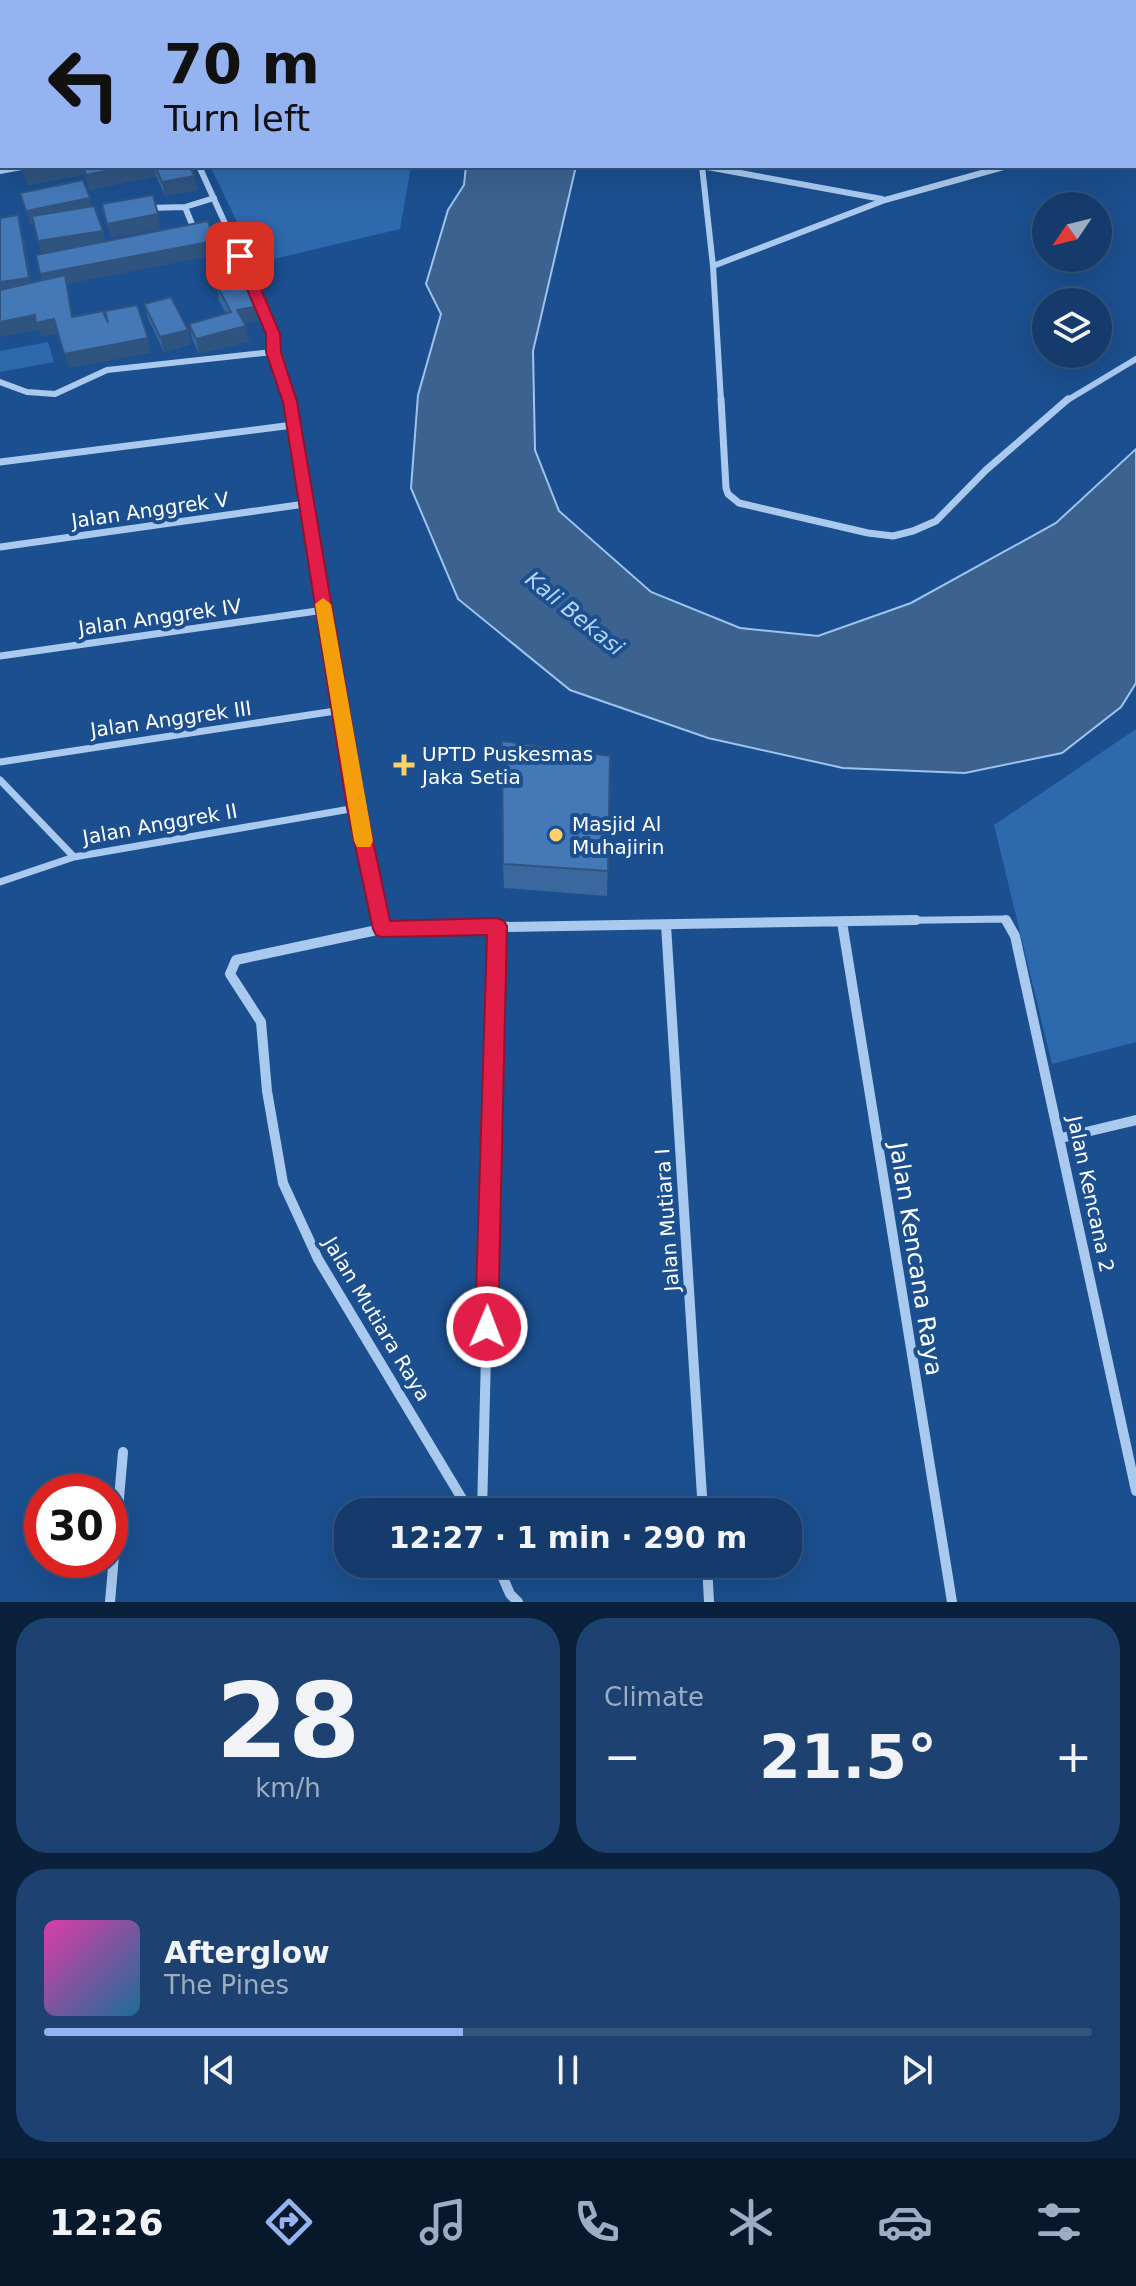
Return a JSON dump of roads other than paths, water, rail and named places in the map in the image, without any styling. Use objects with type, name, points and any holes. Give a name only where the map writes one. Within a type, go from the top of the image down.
[{"type":"street","points":[[200,168],[268,320],[273,334],[273,352],[290,402],[356,808],[382,929],[842,922]]},
{"type":"street","points":[[702,168],[713,266],[728,494],[746,506],[893,536],[936,521],[1055,408],[1106,373],[1136,359]]},
{"type":"street","points":[[713,168],[885,200]]},
{"type":"street","points":[[713,266],[885,200],[1001,168]]},
{"type":"street","points":[[140,206],[185,207],[214,198]]},
{"type":"street","points":[[185,207],[196,235]]},
{"type":"street","points":[[181,238],[229,231]]},
{"type":"street","points":[[0,382],[37,396],[73,387],[92,374],[107,370],[273,352]]},
{"type":"street","points":[[0,462],[293,425]]},
{"type":"street","name":"Jalan Anggrek V","points":[[0,547],[305,504]]},
{"type":"street","name":"Jalan Anggrek IV","points":[[0,656],[324,610]]},
{"type":"street","name":"Jalan Anggrek III","points":[[2,761],[342,710]]},
{"type":"street","name":"Jalan Anggrek II","points":[[0,780],[74,857],[356,808]]},
{"type":"street","points":[[0,882],[74,857]]},
{"type":"street","name":"Jalan Kencana 2","points":[[842,922],[994,917],[1005,919],[1015,936],[1136,1491]]},
{"type":"street","name":"Jalan Kencana Raya","points":[[842,922],[952,1602]]},
{"type":"street","name":"Jalan Mutiara I","points":[[666,925],[702,1498]]},
{"type":"street","points":[[482,1498],[497,926]]},
{"type":"street","name":"Jalan Mutiara Raya","points":[[382,929],[248,955],[236,960],[230,974],[261,1022],[267,1091],[283,1183],[318,1259],[462,1498]]},
{"type":"street","points":[[1061,1138],[1136,1120]]},
{"type":"street","points":[[110,1602],[123,1452]]},
{"type":"street","points":[[503,1578],[510,1594],[518,1602]]},
{"type":"street","points":[[708,1578],[709,1602]]},
{"type":"water","name":"Kali Bekasi","points":[[466,168],[576,168],[533,351],[535,450],[559,511],[651,592],[740,628],[818,636],[911,603],[1056,523],[1136,449],[1136,683],[1121,707],[1062,753],[965,773],[843,768],[708,738],[570,690],[458,599],[411,488],[418,395],[441,314],[426,284],[448,210],[464,185]]},
{"type":"place","name":"UPTD Puskesmas Jaka Setia","points":[[404,765]]},
{"type":"place","name":"Masjid Al Muhajirin","points":[[556,835]]}]
